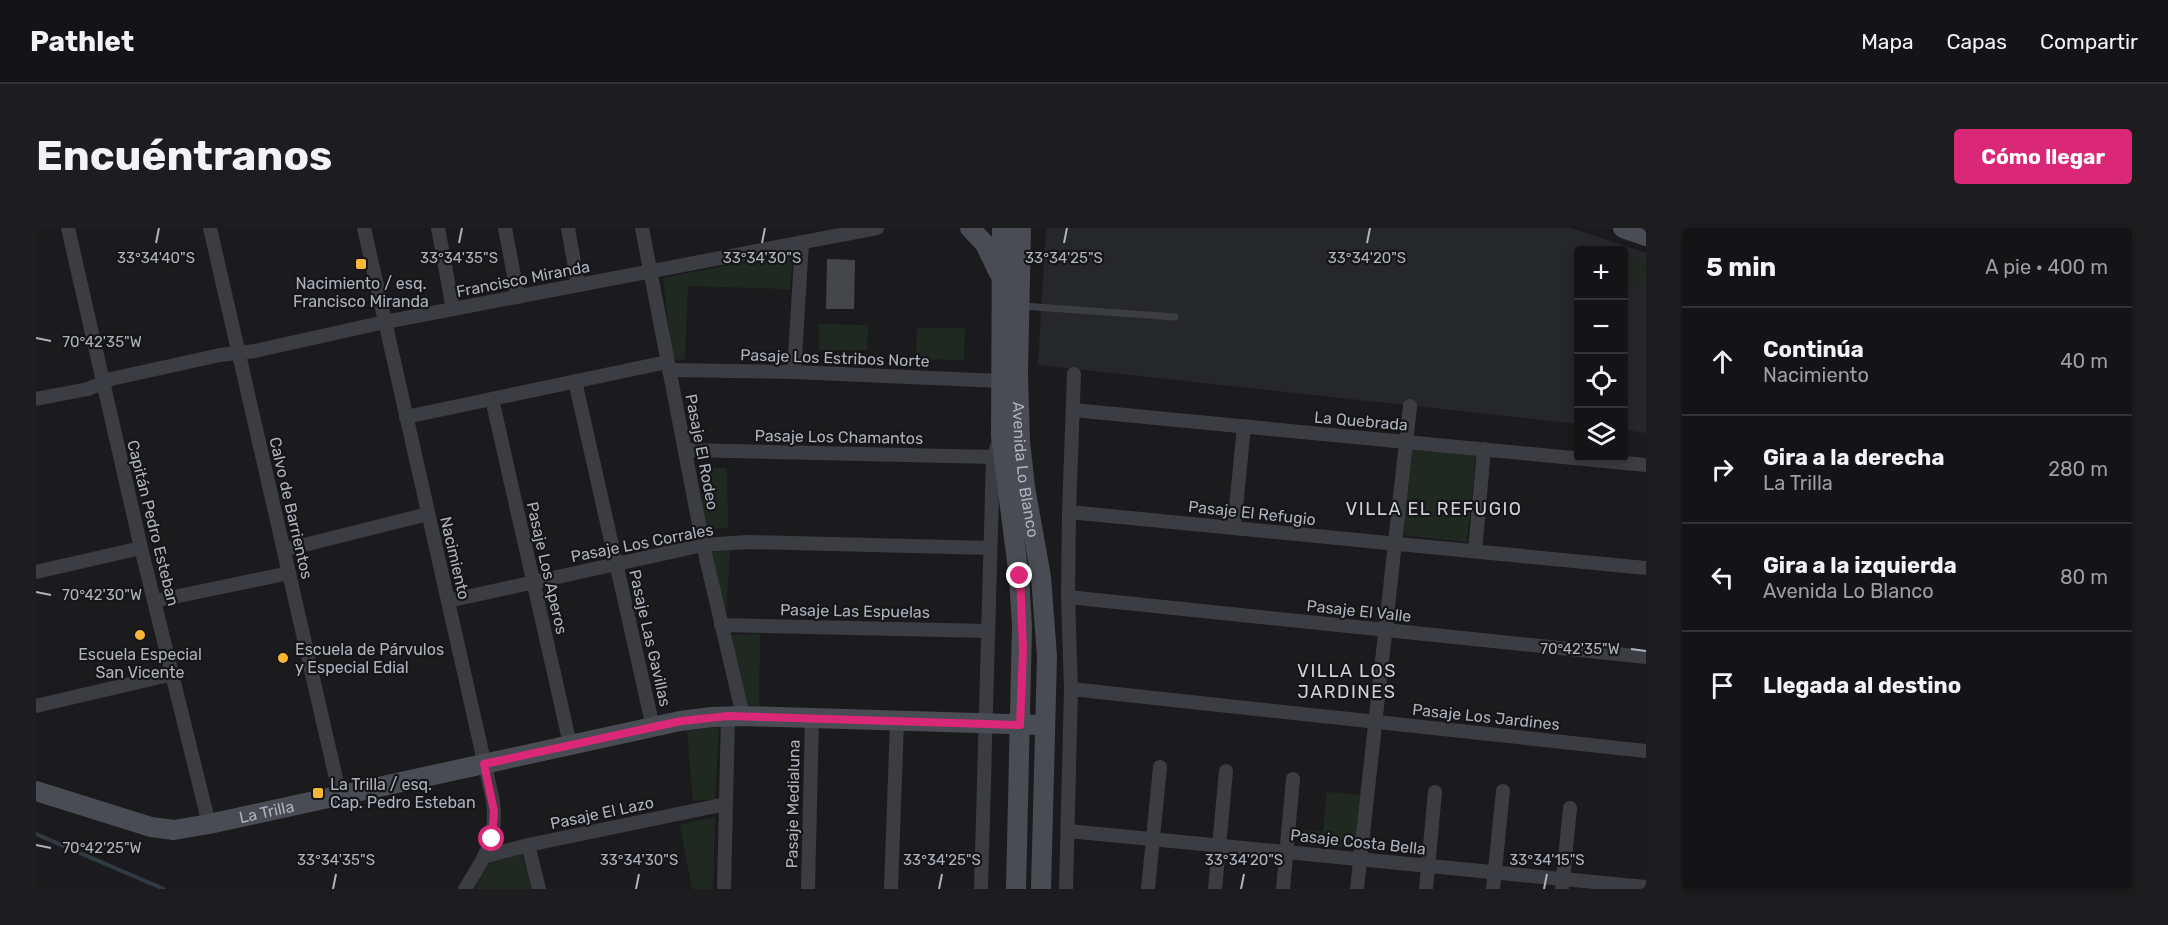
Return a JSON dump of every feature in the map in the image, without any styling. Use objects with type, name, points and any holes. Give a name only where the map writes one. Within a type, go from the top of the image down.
[{"type":"main road","points":[[970,228],[992,255],[1001,279]]},
{"type":"main road","name":"Avenida Lo Blanco","points":[[1002,228],[1001,436],[1021,600],[1023,650],[1016,889]]},
{"type":"main road","name":"Avenida Lo Blanco","points":[[1021,228],[1020,441],[1025,487],[1037,548],[1047,656],[1041,889]]},
{"type":"main road","points":[[1623,228],[1646,236]]},
{"type":"main road","name":"La Trilla","points":[[36,791],[151,827],[174,830],[699,718],[735,716],[1045,725]]},
{"type":"street","name":"Capitán Pedro Esteban","points":[[68,228],[141,548],[209,824]]},
{"type":"street","name":"Calvo de Barrientos","points":[[210,228],[340,796]]},
{"type":"street","name":"Nacimiento","points":[[364,228],[493,801],[495,821],[492,839],[486,856],[465,889]]},
{"type":"street","points":[[438,228],[453,309]]},
{"type":"street","points":[[505,228],[518,297]]},
{"type":"street","points":[[568,228],[578,285]]},
{"type":"street","name":"Pasaje El Rodeo","points":[[642,228],[703,545],[721,625],[735,716],[726,804],[724,889]]},
{"type":"street","name":"Francisco Miranda","points":[[36,399],[88,389],[111,379],[209,357],[255,351],[385,322],[802,242],[817,234],[878,228]]},
{"type":"street","points":[[794,372],[802,242]]},
{"type":"street","name":"Pasaje Los Estribos Norte","points":[[406,417],[575,381],[668,366],[1000,381]]},
{"type":"street","name":"Avenida Lo Blanco","points":[[1066,889],[1071,689],[1068,597],[1069,512],[1074,374]]},
{"type":"street","name":"Pasaje Las Gavillas","points":[[575,381],[653,727]]},
{"type":"street","name":"Pasaje Los Aperos","points":[[492,399],[570,744]]},
{"type":"street","points":[[1357,889],[1410,406]]},
{"type":"street","name":"La Quebrada","points":[[1072,410],[1646,465]]},
{"type":"street","points":[[1234,528],[1244,426]]},
{"type":"street","name":"Avenida Lo Blanco","points":[[981,889],[993,457],[1001,436]]},
{"type":"street","points":[[1475,551],[1484,449]]},
{"type":"street","name":"Pasaje Los Chamantos","points":[[685,450],[993,457]]},
{"type":"street","name":"Pasaje El Refugio","points":[[1069,512],[1646,568]]},
{"type":"street","points":[[284,550],[428,514]]},
{"type":"street","name":"Pasaje Los Corrales","points":[[447,601],[703,545],[748,542],[990,548]]},
{"type":"street","points":[[36,572],[141,548]]},
{"type":"street","points":[[155,601],[289,573]]},
{"type":"street","name":"Pasaje El Valle","points":[[1068,597],[1646,657]]},
{"type":"street","name":"Pasaje Las Espuelas","points":[[721,625],[988,631]]},
{"type":"street","points":[[36,706],[173,674]]},
{"type":"street","name":"Pasaje Los Jardines","points":[[1071,689],[1646,751]]},
{"type":"street","name":"Pasaje Medialuna","points":[[808,889],[812,719]]},
{"type":"street","points":[[891,889],[897,722]]},
{"type":"street","name":"La Trilla","points":[[1045,725],[1070,726]]},
{"type":"street","points":[[1148,889],[1160,767]]},
{"type":"street","points":[[1215,889],[1226,771]]},
{"type":"street","points":[[1282,889],[1293,779]]},
{"type":"street","points":[[1493,889],[1503,790]]},
{"type":"street","points":[[1426,889],[1435,792]]},
{"type":"street","name":"Pasaje El Lazo","points":[[486,856],[528,845],[726,804]]},
{"type":"street","points":[[1562,884],[1570,808]]},
{"type":"street","name":"Pasaje Costa Bella","points":[[1068,831],[1495,872],[1562,884],[1646,886]]},
{"type":"street","points":[[528,845],[539,889]]},
{"type":"lane","points":[[1020,306],[1175,317]]},
{"type":"shaded area","points":[[1046,228],[1571,228],[1625,246],[1574,246],[1574,424],[1038,365]]},
{"type":"shaded area","points":[[1628,247],[1646,253],[1646,433],[1628,431]]},
{"type":"shaded area","points":[[794,252],[790,289],[688,286],[685,360],[672,359],[663,278]]},
{"type":"shaded area","points":[[1628,254],[1646,260],[1640,287],[1628,283]]},
{"type":"shaded area","points":[[819,324],[868,325],[867,350],[819,350]]},
{"type":"shaded area","points":[[917,328],[965,328],[964,360],[916,359]]},
{"type":"shaded area","points":[[1411,447],[1476,454],[1467,542],[1402,535]]},
{"type":"shaded area","points":[[702,468],[727,468],[728,528],[702,529]]},
{"type":"shaded area","points":[[730,551],[726,615],[711,552]]},
{"type":"shaded area","points":[[760,634],[759,706],[741,704],[727,635]]},
{"type":"shaded area","points":[[719,727],[715,799],[693,801],[687,731]]},
{"type":"shaded area","points":[[1327,792],[1360,795],[1355,848],[1299,843],[1300,830],[1323,832]]},
{"type":"shaded area","points":[[715,817],[713,889],[692,889],[680,825]]},
{"type":"shaded area","points":[[521,851],[531,889],[475,889],[490,861]]},
{"type":"building","points":[[827,259],[855,260],[854,309],[826,309]]},
{"type":"waterway","points":[[36,834],[164,889]]},
{"type":"place","name":"Nacimiento / esq. Francisco Miranda","points":[[361,264]]},
{"type":"place","name":"Escuela Especial San Vicente","points":[[140,635]]},
{"type":"place","name":"Escuela de Párvulos y Especial Edial","points":[[283,658]]},
{"type":"place","name":"La Trilla / esq. Cap. Pedro Esteban","points":[[318,793]]},
{"type":"district","name":"VILLA EL REFUGIO","points":[[1434,509]]},
{"type":"district","name":"VILLA LOS JARDINES","points":[[1347,681]]},
{"type":"route","points":[[492,839],[495,821],[493,801],[484,764],[570,744],[681,721],[728,716],[1020,725],[1023,650],[1020,576]]}]
